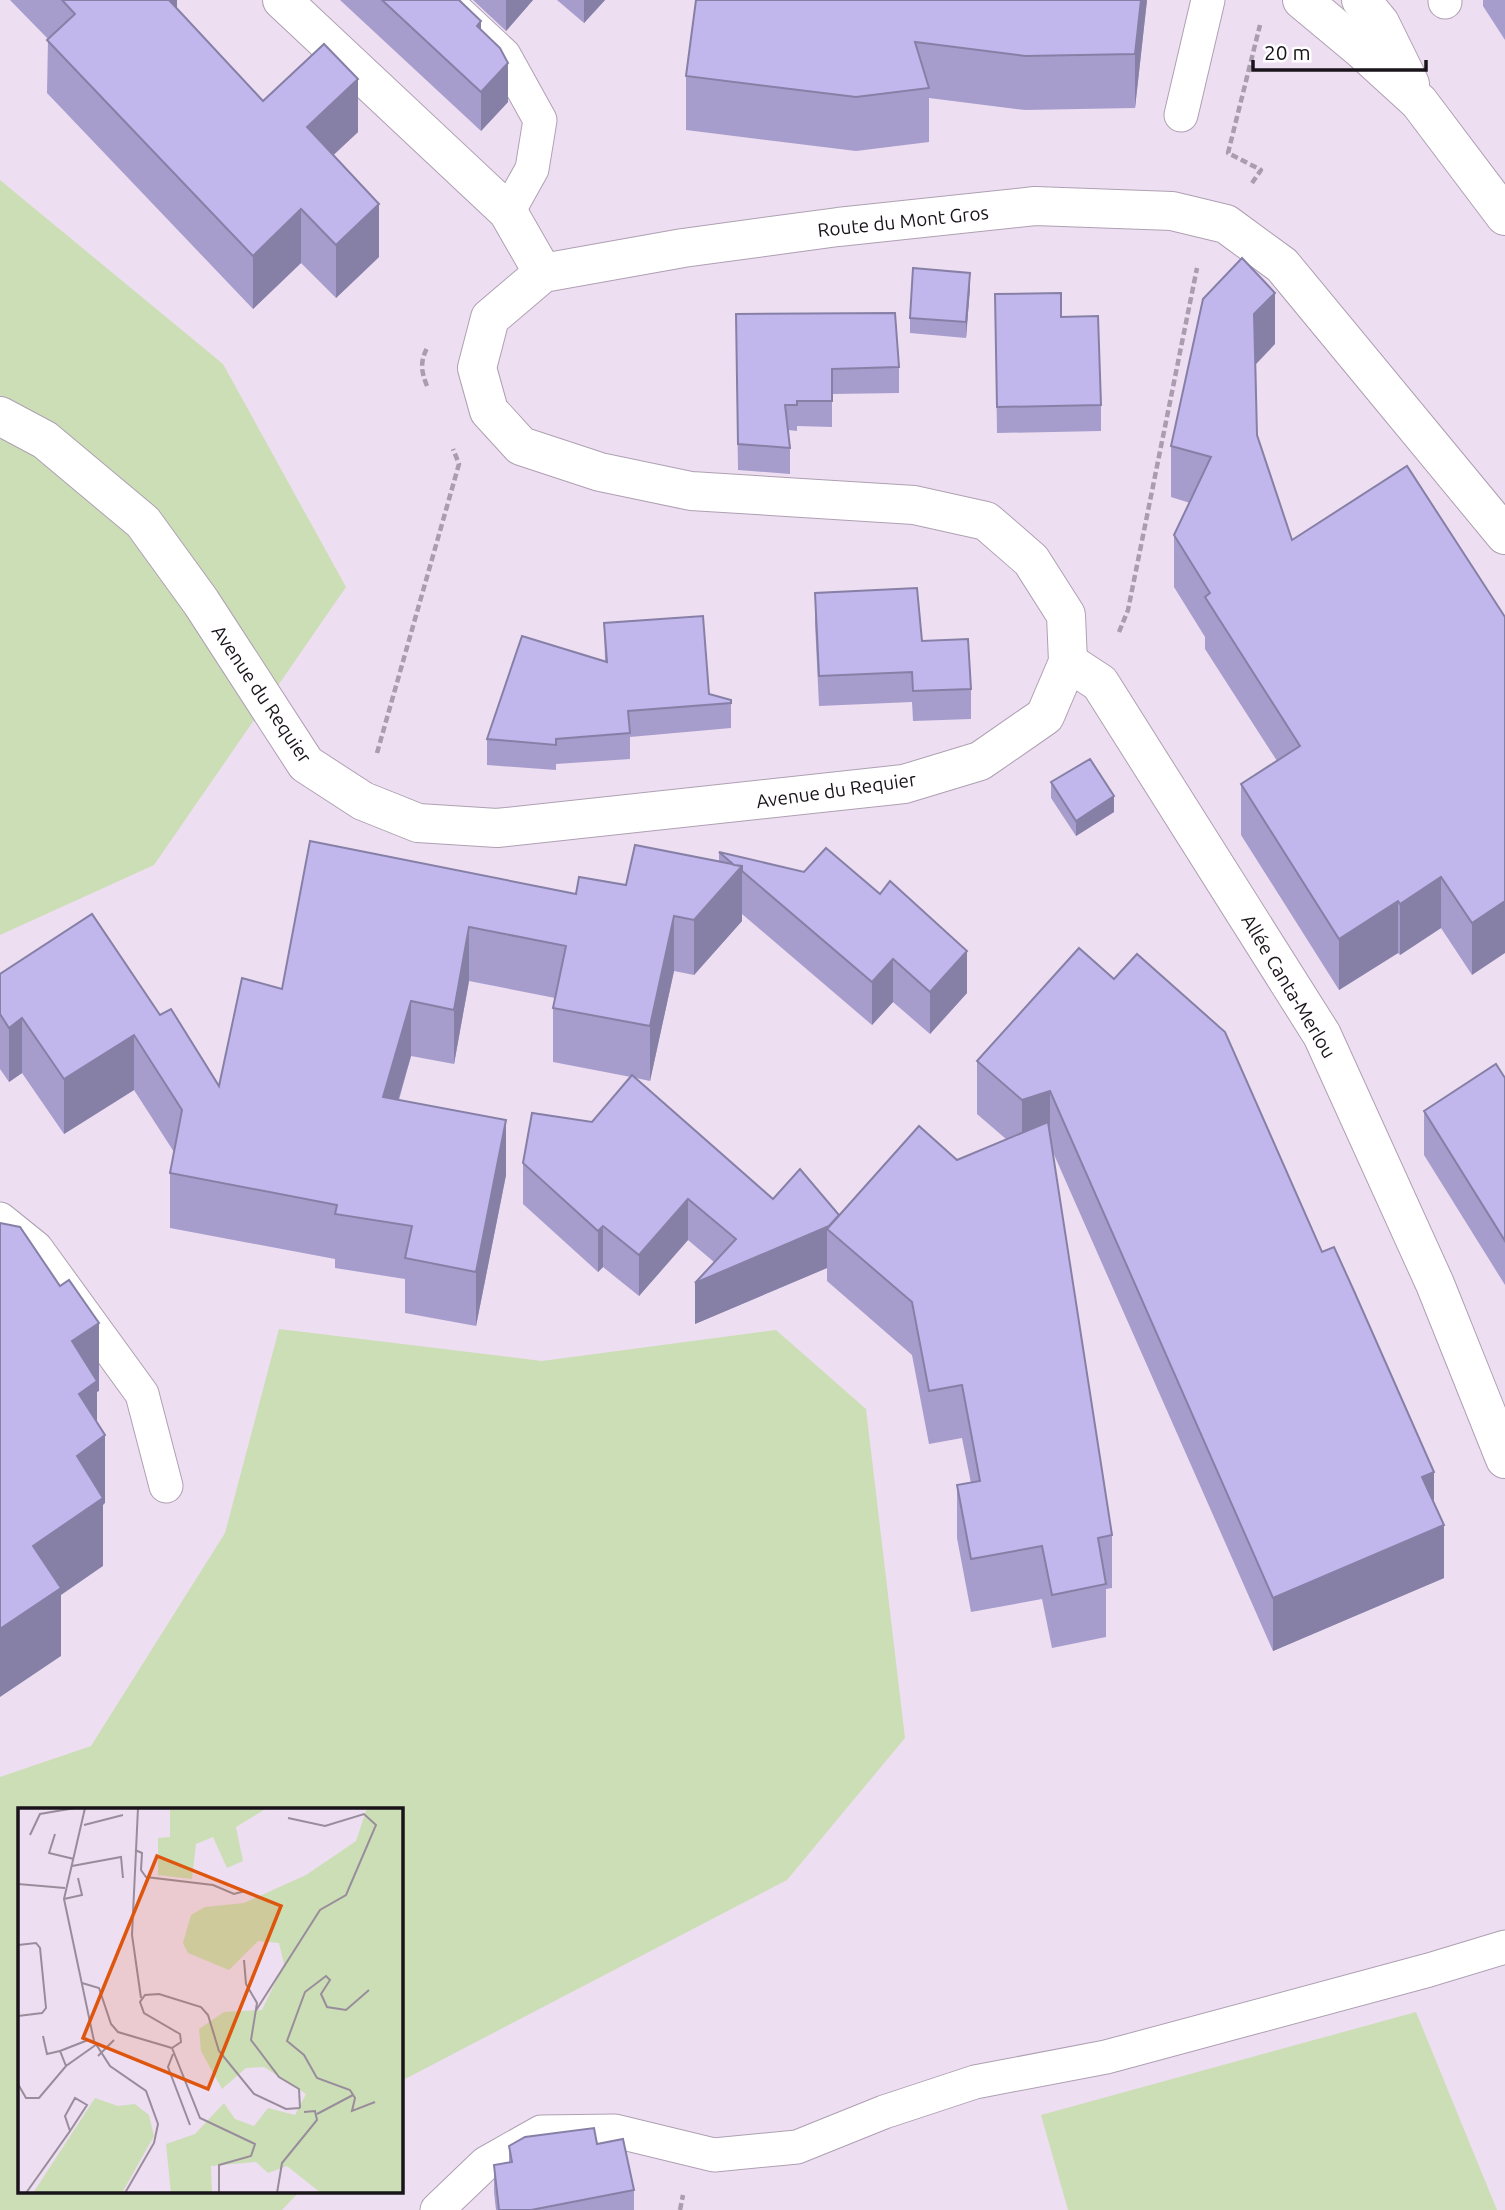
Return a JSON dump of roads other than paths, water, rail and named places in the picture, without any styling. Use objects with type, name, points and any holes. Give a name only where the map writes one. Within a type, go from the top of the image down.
[{"type":"street","points":[[282,0],[508,212],[543,274]]},
{"type":"street","points":[[1302,0],[1335,15],[1419,102],[1505,216]]},
{"type":"street","points":[[1361,0],[1380,23],[1419,102]]},
{"type":"street","name":"Route du Mont Gros","points":[[543,274],[721,243],[838,227],[1035,206],[1172,211],[1226,224],[1282,265],[1505,535]]},
{"type":"street","name":"Avenue du Requier","points":[[0,416],[45,440],[143,522],[201,602],[306,764],[363,801],[418,823],[497,828],[904,784],[980,761],[1045,716],[1068,662],[1066,615],[1031,560],[986,521],[914,505],[691,491],[600,472],[520,446],[489,411],[477,368],[490,318],[543,274]]},
{"type":"street","name":"Allée Canta-Merlou","points":[[1068,662],[1100,683],[1322,1035],[1435,1284],[1505,1460]]},
{"type":"lane","points":[[444,0],[504,55],[540,120],[532,169],[508,212]]},
{"type":"lane","points":[[1181,115],[1208,0]]},
{"type":"lane","points":[[0,1219],[36,1248],[142,1394],[166,1486]]},
{"type":"lane","points":[[437,2210],[486,2163],[541,2133],[615,2131],[714,2155],[797,2147],[884,2112],[975,2082],[1105,2057],[1505,1947]]}]
